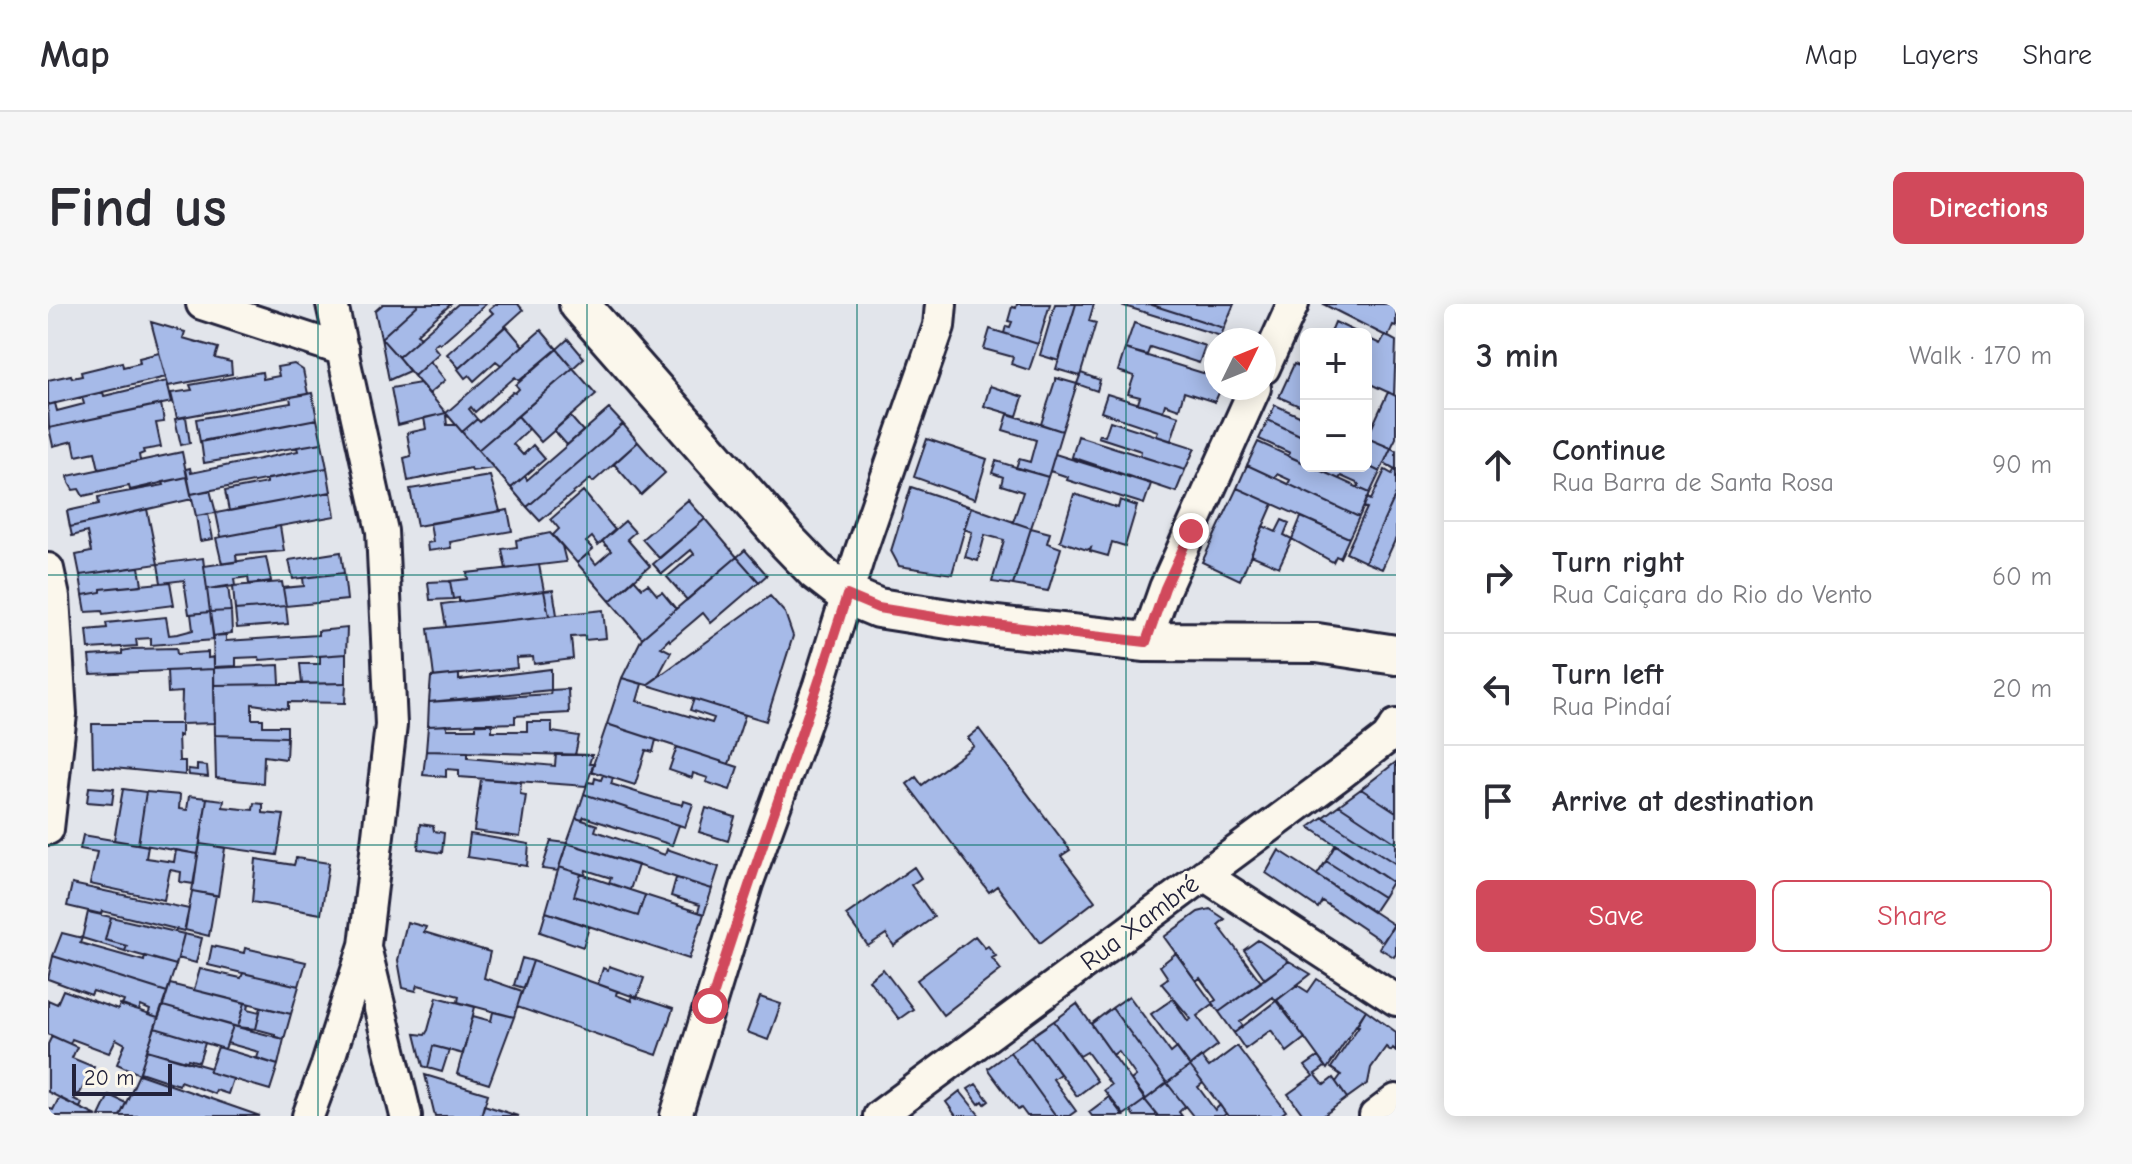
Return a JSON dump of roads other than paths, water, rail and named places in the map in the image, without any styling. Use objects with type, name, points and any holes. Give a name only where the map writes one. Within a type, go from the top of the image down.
[{"type":"street","points":[[202,304],[343,350]]},
{"type":"street","points":[[308,1116],[365,945],[391,725],[382,531],[332,304]]},
{"type":"street","points":[[579,304],[788,542],[816,571],[847,595],[878,608],[1146,642],[1317,643],[1396,655]]},
{"type":"street","points":[[676,1116],[747,884],[819,685],[939,326],[941,304]]},
{"type":"street","points":[[1276,342],[1293,304]]},
{"type":"street","points":[[1146,642],[1165,588],[1250,400]]},
{"type":"street","points":[[48,569],[54,597],[61,714],[48,829]]},
{"type":"street","name":"Rua Xambré","points":[[879,1116],[1342,773],[1387,738],[1396,725]]},
{"type":"street","points":[[1204,875],[1396,1000]]},
{"type":"street","points":[[365,945],[406,1116]]},
{"type":"street","points":[[1375,1116],[1396,1100]]}]
